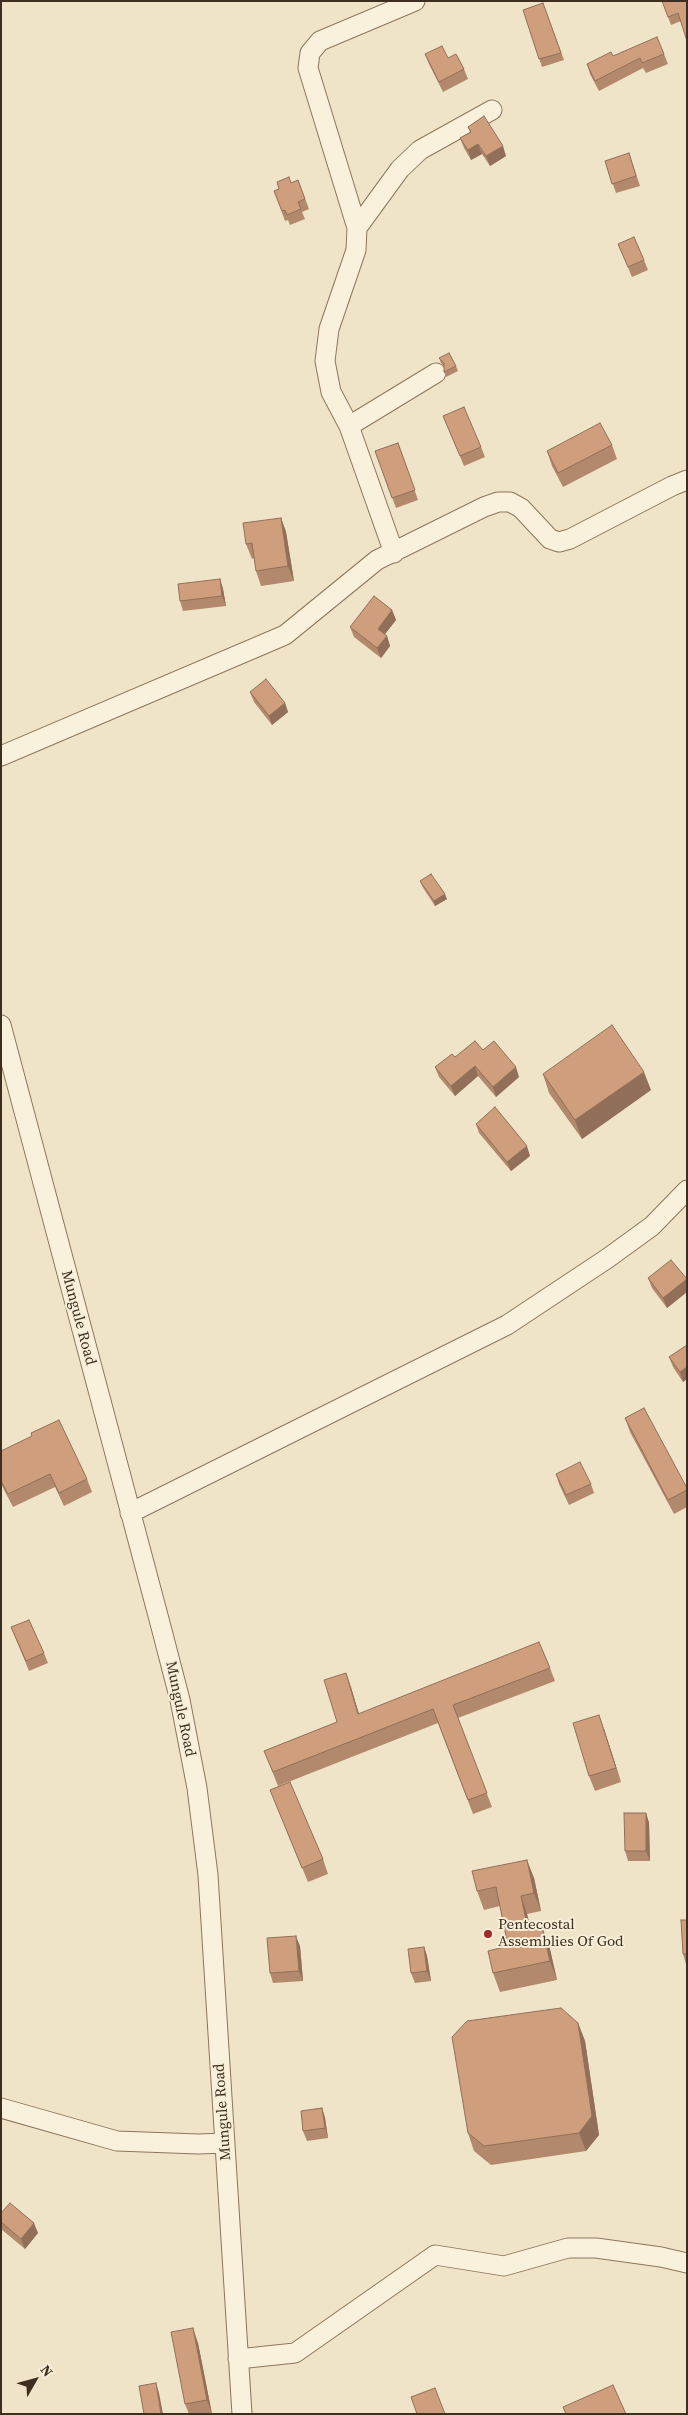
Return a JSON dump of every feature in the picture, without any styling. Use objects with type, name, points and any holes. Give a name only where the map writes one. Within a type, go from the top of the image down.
[{"type":"street","points":[[394,553],[349,426],[331,392],[325,362],[329,329],[356,250],[357,228],[308,68],[310,53],[320,41],[415,1]]},
{"type":"street","points":[[357,228],[400,169],[420,150],[492,110]]},
{"type":"street","points":[[349,426],[436,373]]},
{"type":"street","points":[[1,756],[285,635],[377,560],[484,507],[498,502],[510,502],[521,508],[550,539],[559,542],[687,480]]},
{"type":"street","name":"Mungule Road","points":[[1,1025],[173,1671],[197,1788],[208,1875],[242,2414]]},
{"type":"street","points":[[130,1513],[507,1325],[616,1253],[652,1226],[687,1190]]},
{"type":"street","points":[[1,2108],[117,2141],[224,2143]]},
{"type":"street","points":[[238,2359],[295,2353],[435,2255],[504,2266],[568,2248],[596,2248],[661,2257],[687,2263]]},
{"type":"building","points":[[662,1],[687,1],[687,41],[678,13],[668,17]]},
{"type":"building","points":[[543,3],[561,53],[539,59],[523,10]]},
{"type":"building","points":[[657,37],[664,54],[642,63],[640,58],[595,81],[587,64],[611,52],[613,56]]},
{"type":"building","points":[[442,46],[448,58],[456,54],[464,69],[439,82],[425,54]]},
{"type":"building","points":[[484,116],[503,146],[486,156],[478,144],[468,150],[460,138],[471,132],[468,127]]},
{"type":"building","points":[[629,153],[636,176],[612,184],[605,161]]},
{"type":"building","points":[[289,177],[291,183],[298,180],[305,199],[298,202],[301,209],[287,215],[285,210],[282,211],[274,191],[279,189],[277,182]]},
{"type":"building","points":[[634,237],[644,260],[628,267],[618,244]]},
{"type":"building","points":[[449,353],[456,366],[444,372],[444,363],[439,358]]},
{"type":"building","points":[[464,407],[481,447],[460,456],[443,416]]},
{"type":"building","points":[[600,423],[612,445],[558,473],[547,451]]},
{"type":"building","points":[[398,443],[415,490],[392,498],[375,451]]},
{"type":"building","points":[[281,518],[288,566],[256,571],[252,543],[246,544],[243,523]]},
{"type":"building","points":[[220,579],[222,596],[180,601],[178,584]]},
{"type":"building","points":[[374,596],[392,610],[378,629],[387,636],[377,648],[350,627]]},
{"type":"building","points":[[266,679],[285,703],[269,716],[250,692]]},
{"type":"building","points":[[431,874],[445,894],[434,901],[420,881]]},
{"type":"building","points":[[612,1025],[644,1072],[575,1120],[543,1074]]},
{"type":"building","points":[[475,1041],[483,1050],[494,1041],[516,1067],[493,1087],[475,1066],[451,1086],[435,1067],[452,1054],[455,1057]]},
{"type":"building","points":[[495,1107],[527,1146],[507,1162],[476,1124]]},
{"type":"building","points":[[671,1260],[687,1279],[663,1298],[648,1278]]},
{"type":"building","points":[[687,1345],[687,1367],[680,1372],[669,1357]]},
{"type":"building","points":[[644,1408],[687,1488],[687,1490],[668,1500],[625,1418]]},
{"type":"building","points":[[59,1420],[87,1479],[59,1493],[50,1474],[8,1494],[1,1481],[1,1451],[32,1436],[31,1433]]},
{"type":"building","points":[[580,1462],[591,1484],[566,1495],[556,1474]]},
{"type":"building","points":[[29,1620],[44,1653],[26,1661],[11,1627]]},
{"type":"building","points":[[539,1642],[550,1668],[453,1705],[487,1793],[468,1800],[433,1709],[273,1772],[264,1751],[337,1722],[324,1680],[346,1673],[358,1714]]},
{"type":"building","points":[[599,1715],[616,1768],[589,1776],[573,1723]]},
{"type":"building","points":[[290,1782],[323,1859],[302,1868],[270,1790]]},
{"type":"building","points":[[624,1813],[646,1813],[646,1851],[625,1851]]},
{"type":"building","points":[[527,1860],[534,1893],[521,1896],[528,1930],[542,1927],[550,1961],[493,1973],[488,1951],[508,1946],[496,1887],[477,1891],[472,1871]]},
{"type":"building","points":[[681,1920],[687,1920],[687,1954],[683,1954]]},
{"type":"building","points":[[296,1936],[299,1971],[270,1973],[267,1938]]},
{"type":"building","points":[[424,1947],[427,1971],[411,1973],[408,1949]]},
{"type":"building","points":[[561,2008],[578,2023],[592,2116],[579,2133],[484,2146],[468,2133],[452,2037],[467,2021]]},
{"type":"building","points":[[322,2108],[325,2128],[303,2131],[301,2111]]},
{"type":"building","points":[[10,2203],[34,2223],[21,2239],[1,2222],[1,2213]]},
{"type":"building","points":[[193,2328],[207,2400],[185,2404],[171,2332]]},
{"type":"building","points":[[156,2383],[161,2414],[144,2414],[139,2386]]},
{"type":"building","points":[[613,2385],[626,2414],[566,2414],[563,2407]]},
{"type":"building","points":[[435,2388],[445,2414],[417,2414],[411,2397]]},
{"type":"place","name":"Pentecostal Assemblies Of God","points":[[488,1934]]}]
